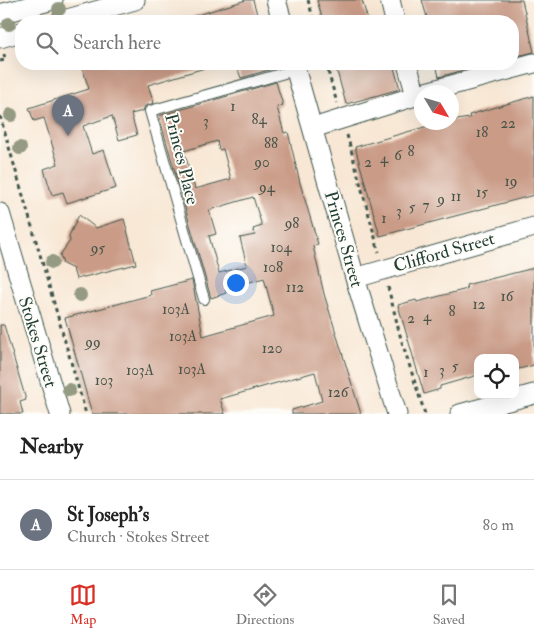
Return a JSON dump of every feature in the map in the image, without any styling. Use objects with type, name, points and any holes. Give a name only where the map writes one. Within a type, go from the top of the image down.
[{"type":"street","points":[[0,14],[53,0]]},
{"type":"street","points":[[81,15],[135,0]]},
{"type":"street","points":[[276,0],[280,15]]},
{"type":"street","points":[[390,0],[394,15]]},
{"type":"street","points":[[0,38],[15,34]]},
{"type":"street","points":[[519,67],[534,63]]},
{"type":"street","name":"Princes Street","points":[[295,70],[355,278],[397,414]]},
{"type":"street","points":[[410,70],[417,85]]},
{"type":"street","points":[[454,85],[508,70]]},
{"type":"street","points":[[313,128],[414,96]]},
{"type":"street","name":"Stokes Street","points":[[0,214],[60,414]]},
{"type":"street","name":"Clifford Street","points":[[355,278],[534,227]]},
{"type":"street","points":[[460,414],[534,394]]},
{"type":"lane","name":"Princes Place","points":[[204,299],[150,112],[284,70]]},
{"type":"path","points":[[308,0],[312,15]]},
{"type":"path","points":[[328,70],[343,118],[401,339],[425,414]]},
{"type":"path","points":[[0,116],[86,414]]},
{"type":"building","points":[[246,0],[253,0],[257,15],[198,15]]},
{"type":"building","points":[[317,0],[362,0],[366,15],[321,15]]},
{"type":"building","points":[[422,0],[522,0],[534,52],[519,56],[519,15],[426,15]]},
{"type":"building","points":[[83,70],[198,70],[148,85],[154,103],[145,106],[143,111],[131,114],[137,135],[119,140],[112,116],[83,126],[92,154],[104,150],[116,188],[67,203],[63,192],[52,195],[44,169],[58,164],[44,118],[34,121],[29,108],[89,89]]},
{"type":"building","points":[[238,70],[269,70],[241,78]]},
{"type":"building","points":[[337,70],[395,70],[400,89],[346,104]]},
{"type":"building","points":[[437,70],[464,70],[439,77]]},
{"type":"building","points":[[276,82],[283,105],[277,107],[284,133],[288,132],[300,183],[318,244],[313,246],[324,294],[361,414],[292,414],[292,410],[322,401],[315,372],[220,399],[225,414],[92,414],[65,318],[151,295],[150,291],[192,280],[203,336],[274,316],[264,278],[225,289],[226,293],[211,298],[159,116]],"holes":[[[217,141],[219,150],[223,149],[231,179],[195,189],[184,151]],[[253,197],[262,226],[253,229],[255,235],[240,238],[247,266],[219,273],[209,236],[216,234],[209,210]]]},
{"type":"building","points":[[534,96],[534,195],[380,236],[355,147],[414,130],[459,130],[459,120],[470,118],[469,115]]},
{"type":"building","points":[[79,215],[96,228],[124,219],[136,264],[76,279],[73,269],[63,264],[60,255],[70,241],[69,236]]},
{"type":"building","points":[[534,268],[534,365],[519,369],[519,354],[474,354],[474,376],[440,386],[440,389],[424,394],[398,305],[467,289],[466,285]]},
{"type":"building","points":[[0,325],[4,325],[26,400],[20,402],[23,414],[0,414]]},
{"type":"place","name":"St Joseph's","points":[[68,136]]}]
